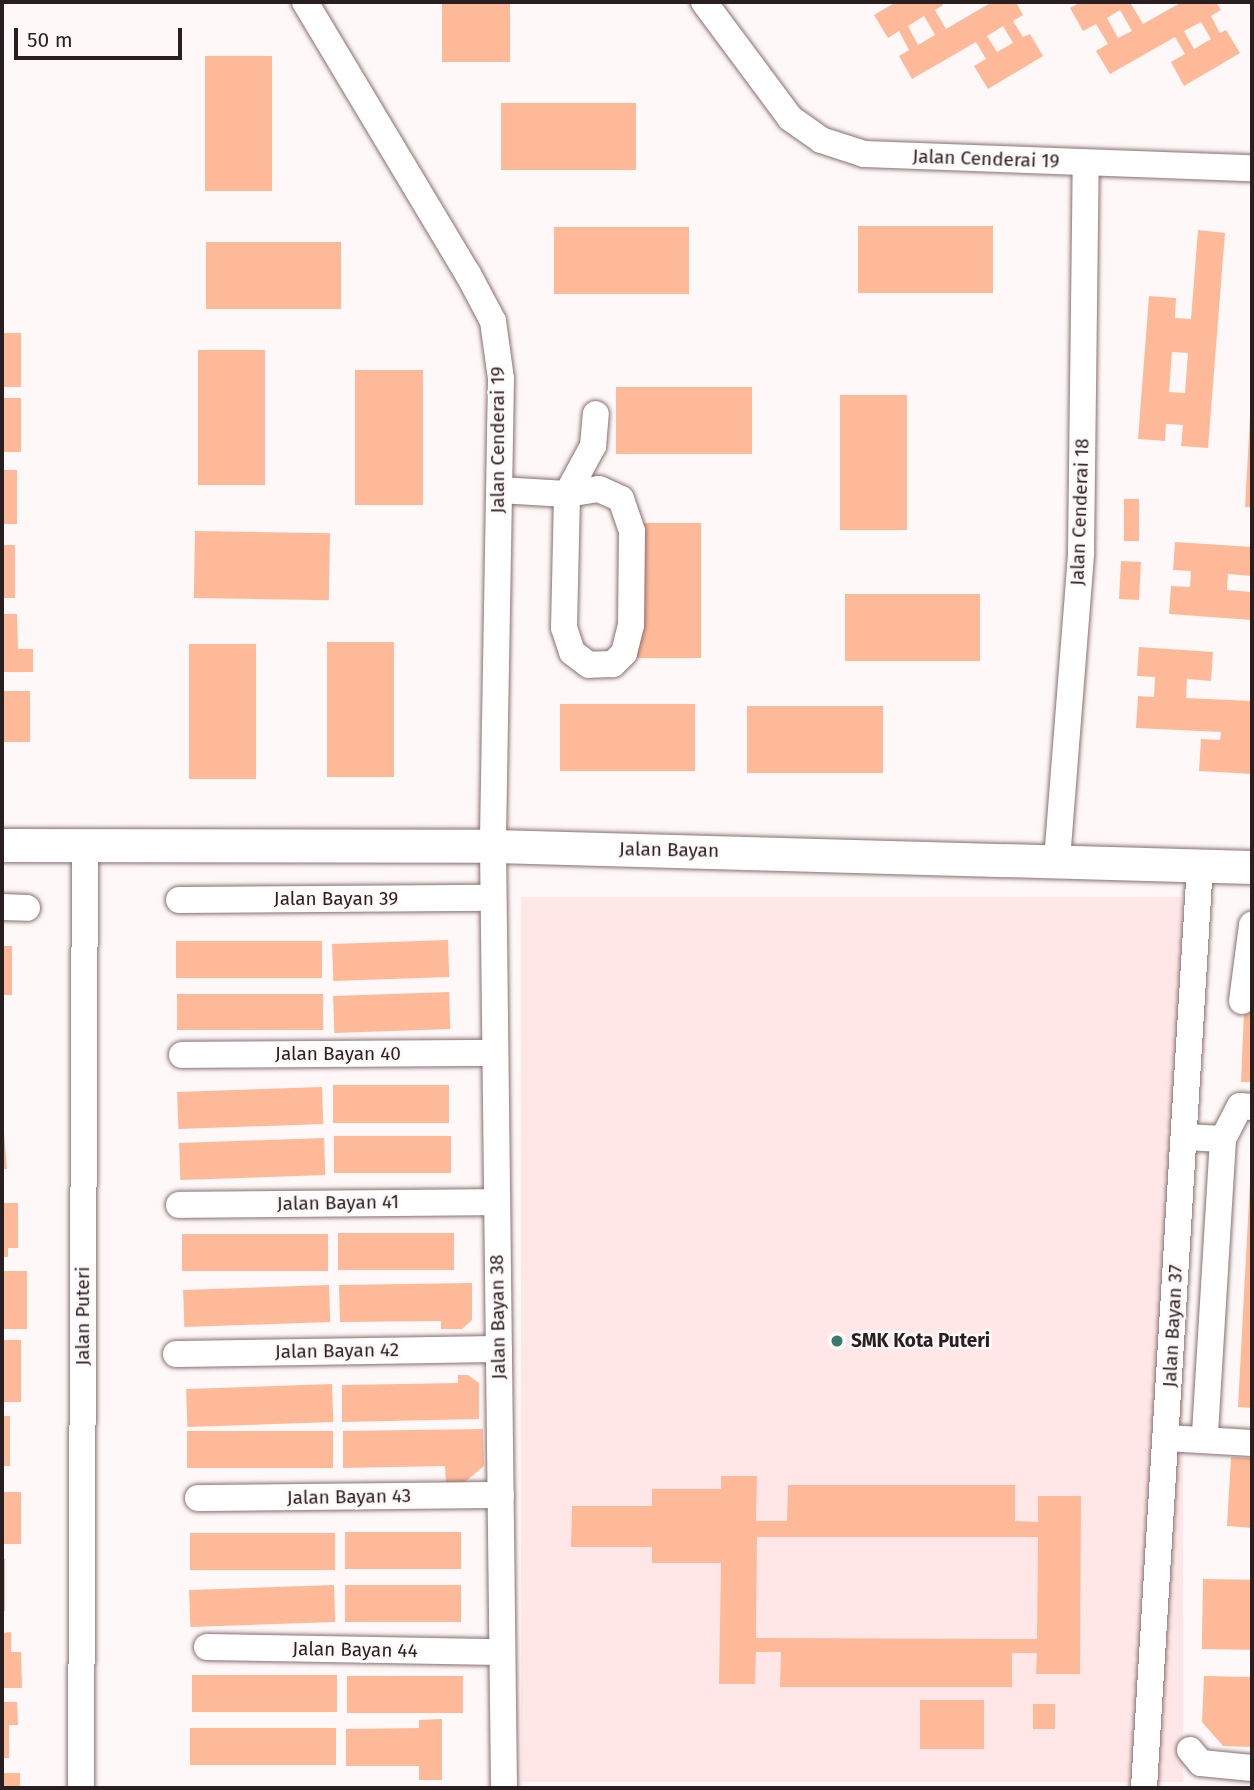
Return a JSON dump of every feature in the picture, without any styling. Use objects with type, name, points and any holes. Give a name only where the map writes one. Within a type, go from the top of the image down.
[{"type":"street","name":"Jalan Cenderai 19","points":[[305,2],[493,321],[501,379],[493,846]]},
{"type":"street","name":"Jalan Cenderai 19","points":[[704,2],[790,118],[821,140],[864,154],[1252,168]]},
{"type":"street","name":"Jalan Cenderai 18","points":[[1057,860],[1080,552],[1086,164]]},
{"type":"street","points":[[499,490],[568,494],[599,489],[621,499],[632,531],[631,625],[624,653],[612,664],[589,665],[572,652],[564,628],[568,494],[593,446],[596,414]]},
{"type":"street","name":"Jalan Puteri","points":[[81,1788],[85,844]]},
{"type":"street","name":"Jalan Bayan","points":[[2,845],[493,846],[1252,867]]},
{"type":"street","name":"Jalan Bayan 38","points":[[493,846],[504,1788]]},
{"type":"street","name":"Jalan Bayan 37","points":[[1144,1788],[1200,864]]},
{"type":"street","name":"Jalan Bayan 39","points":[[180,900],[493,898]]},
{"type":"street","points":[[1242,1002],[1252,925]]},
{"type":"street","name":"Jalan Bayan 40","points":[[182,1055],[495,1053]]},
{"type":"street","points":[[1205,1433],[1223,1139],[1240,1106],[1252,1107]]},
{"type":"street","points":[[1184,1137],[1223,1139]]},
{"type":"street","name":"Jalan Bayan 41","points":[[179,1205],[497,1202]]},
{"type":"street","name":"Jalan Bayan 42","points":[[176,1354],[499,1349]]},
{"type":"street","points":[[1166,1437],[1252,1443]]},
{"type":"street","name":"Jalan Bayan 43","points":[[198,1498],[500,1495]]},
{"type":"street","name":"Jalan Bayan 44","points":[[207,1647],[502,1652]]},
{"type":"street","points":[[1191,1750],[1201,1763],[1252,1768]]},
{"type":"shaded area","name":"SMK Kota Puteri","points":[[521,897],[1183,897],[1183,1782],[521,1782]]},
{"type":"building","points":[[442,2],[510,2],[510,62],[442,62]]},
{"type":"building","points":[[896,2],[941,2],[943,5],[935,10],[946,29],[992,2],[1016,2],[1023,15],[1013,21],[1023,37],[1030,34],[1043,56],[988,89],[974,66],[986,59],[976,42],[912,79],[899,56],[909,50],[899,31],[888,38],[874,15]],"holes":[[[924,16],[935,35],[918,45],[908,26]],[[1003,26],[1013,43],[997,52],[987,36]]]},
{"type":"building","points":[[1081,2],[1135,2],[1131,4],[1143,24],[1182,2],[1216,2],[1221,10],[1211,16],[1220,33],[1226,30],[1240,53],[1184,86],[1171,62],[1185,54],[1175,37],[1110,74],[1096,51],[1108,44],[1096,24],[1083,31],[1070,8]],"holes":[[[1120,10],[1132,31],[1118,38],[1107,18]],[[1201,22],[1211,39],[1194,49],[1184,31]]]},
{"type":"building","points":[[205,56],[272,56],[272,191],[205,191]]},
{"type":"building","points":[[501,103],[636,103],[636,170],[501,170]]},
{"type":"building","points":[[858,226],[993,226],[993,293],[858,293]]},
{"type":"building","points":[[554,227],[689,227],[689,294],[554,294]]},
{"type":"building","points":[[1198,230],[1225,233],[1208,448],[1181,446],[1183,425],[1166,424],[1165,441],[1138,439],[1149,296],[1176,298],[1175,318],[1191,319]],"holes":[[[1172,352],[1188,353],[1185,393],[1169,392]]]},
{"type":"building","points":[[206,242],[341,242],[341,309],[206,309]]},
{"type":"building","points":[[2,333],[21,333],[21,387],[2,387]]},
{"type":"building","points":[[198,350],[265,350],[265,485],[198,485]]},
{"type":"building","points":[[355,370],[423,370],[423,505],[355,505]]},
{"type":"building","points":[[616,387],[752,387],[752,454],[616,454]]},
{"type":"building","points":[[840,395],[907,395],[907,530],[840,530]]},
{"type":"building","points":[[2,398],[21,398],[21,452],[2,452]]},
{"type":"building","points":[[1250,417],[1252,507],[1245,507]]},
{"type":"building","points":[[2,470],[17,470],[17,524],[2,524]]},
{"type":"building","points":[[1124,499],[1139,499],[1139,541],[1124,541]]},
{"type":"building","points":[[634,523],[701,523],[701,658],[634,658]]},
{"type":"building","points":[[195,531],[330,533],[329,600],[194,598]]},
{"type":"building","points":[[1175,542],[1252,547],[1252,576],[1228,574],[1227,590],[1252,592],[1252,620],[1169,614],[1171,586],[1190,587],[1191,571],[1173,570]]},
{"type":"building","points":[[2,545],[15,545],[15,598],[2,598]]},
{"type":"building","points":[[1121,561],[1141,562],[1139,600],[1119,599]]},
{"type":"building","points":[[845,594],[980,594],[980,661],[845,661]]},
{"type":"building","points":[[2,614],[17,614],[18,649],[33,649],[33,672],[2,672]]},
{"type":"building","points":[[327,642],[394,642],[394,777],[327,777]]},
{"type":"building","points":[[189,644],[256,644],[256,779],[189,779]]},
{"type":"building","points":[[1139,647],[1213,652],[1211,681],[1187,679],[1186,698],[1252,701],[1252,774],[1199,771],[1201,739],[1220,740],[1221,732],[1136,728],[1138,696],[1154,697],[1155,677],[1137,676]]},
{"type":"building","points":[[2,691],[30,691],[30,742],[2,742]]},
{"type":"building","points":[[560,704],[695,704],[695,771],[560,771]]},
{"type":"building","points":[[747,706],[883,706],[883,773],[747,773]]},
{"type":"building","points":[[448,940],[449,977],[333,981],[332,944]]},
{"type":"building","points":[[176,941],[322,941],[322,978],[176,978]]},
{"type":"building","points":[[2,946],[12,946],[12,995],[2,995]]},
{"type":"building","points":[[449,992],[450,1029],[334,1033],[333,996]]},
{"type":"building","points":[[177,994],[323,994],[323,1030],[177,1030]]},
{"type":"building","points":[[1244,1012],[1252,1012],[1252,1082],[1241,1082]]},
{"type":"building","points":[[333,1085],[449,1085],[449,1123],[333,1123]]},
{"type":"building","points":[[322,1087],[323,1124],[178,1129],[177,1092]]},
{"type":"building","points":[[2,1108],[7,1169],[2,1169]]},
{"type":"building","points":[[334,1136],[451,1136],[451,1173],[334,1173]]},
{"type":"building","points":[[324,1138],[325,1175],[180,1180],[179,1143]]},
{"type":"building","points":[[1252,1181],[1252,1408],[1238,1407]]},
{"type":"building","points":[[2,1203],[18,1203],[18,1248],[8,1248],[8,1257],[2,1257]]},
{"type":"building","points":[[338,1233],[454,1233],[454,1270],[338,1270]]},
{"type":"building","points":[[182,1234],[328,1234],[328,1271],[182,1271]]},
{"type":"building","points":[[2,1271],[27,1271],[27,1329],[2,1329]]},
{"type":"building","points":[[472,1283],[472,1320],[462,1329],[441,1329],[441,1321],[340,1322],[339,1285]]},
{"type":"building","points":[[329,1285],[330,1322],[184,1327],[183,1290]]},
{"type":"building","points":[[2,1340],[21,1340],[21,1402],[2,1402]]},
{"type":"building","points":[[458,1375],[468,1375],[479,1383],[479,1419],[342,1422],[342,1385],[458,1383]]},
{"type":"building","points":[[332,1384],[333,1422],[187,1427],[186,1389]]},
{"type":"building","points":[[2,1416],[10,1416],[10,1466],[2,1466]]},
{"type":"building","points":[[483,1429],[484,1466],[465,1482],[446,1483],[445,1466],[343,1468],[343,1431]]},
{"type":"building","points":[[187,1431],[333,1431],[333,1468],[187,1468]]},
{"type":"building","points":[[1231,1457],[1252,1458],[1252,1528],[1227,1526]]},
{"type":"building","points":[[721,1476],[757,1476],[756,1521],[787,1521],[788,1485],[1015,1485],[1015,1521],[1038,1522],[1038,1496],[1081,1496],[1080,1674],[1036,1674],[1037,1653],[1012,1653],[1012,1687],[780,1687],[781,1652],[756,1652],[755,1684],[719,1684],[721,1563],[652,1563],[652,1547],[571,1547],[572,1506],[652,1506],[652,1489],[721,1489]],"holes":[[[757,1537],[1038,1537],[1037,1639],[756,1638]]]},
{"type":"building","points":[[2,1492],[21,1492],[21,1544],[2,1544]]},
{"type":"building","points":[[345,1532],[461,1532],[461,1569],[345,1569]]},
{"type":"building","points":[[190,1533],[335,1533],[335,1570],[190,1570]]},
{"type":"building","points":[[2,1559],[5,1559],[5,1611],[2,1611]]},
{"type":"building","points":[[1203,1579],[1252,1580],[1251,1650],[1202,1649]]},
{"type":"building","points":[[334,1585],[335,1622],[190,1627],[189,1590]]},
{"type":"building","points":[[345,1585],[461,1585],[461,1622],[345,1622]]},
{"type":"building","points":[[11,1632],[11,1652],[21,1652],[22,1688],[2,1688],[2,1633]]},
{"type":"building","points":[[192,1675],[337,1675],[337,1712],[192,1712]]},
{"type":"building","points":[[347,1676],[463,1676],[463,1713],[347,1713]]},
{"type":"building","points":[[1204,1676],[1252,1677],[1252,1747],[1223,1746],[1202,1722]]},
{"type":"building","points":[[920,1700],[984,1700],[984,1749],[920,1749]]},
{"type":"building","points":[[2,1702],[17,1702],[18,1725],[9,1725],[9,1758],[2,1758]]},
{"type":"building","points":[[1033,1704],[1055,1704],[1055,1729],[1033,1729]]},
{"type":"building","points":[[442,1719],[442,1780],[419,1780],[419,1766],[346,1766],[346,1729],[419,1728],[419,1720]]},
{"type":"building","points":[[190,1728],[336,1728],[336,1765],[190,1765]]},
{"type":"building","points":[[2,1773],[20,1773],[20,1788],[2,1788]]},
{"type":"place","name":"SMK Kota Puteri","points":[[837,1341]]}]
